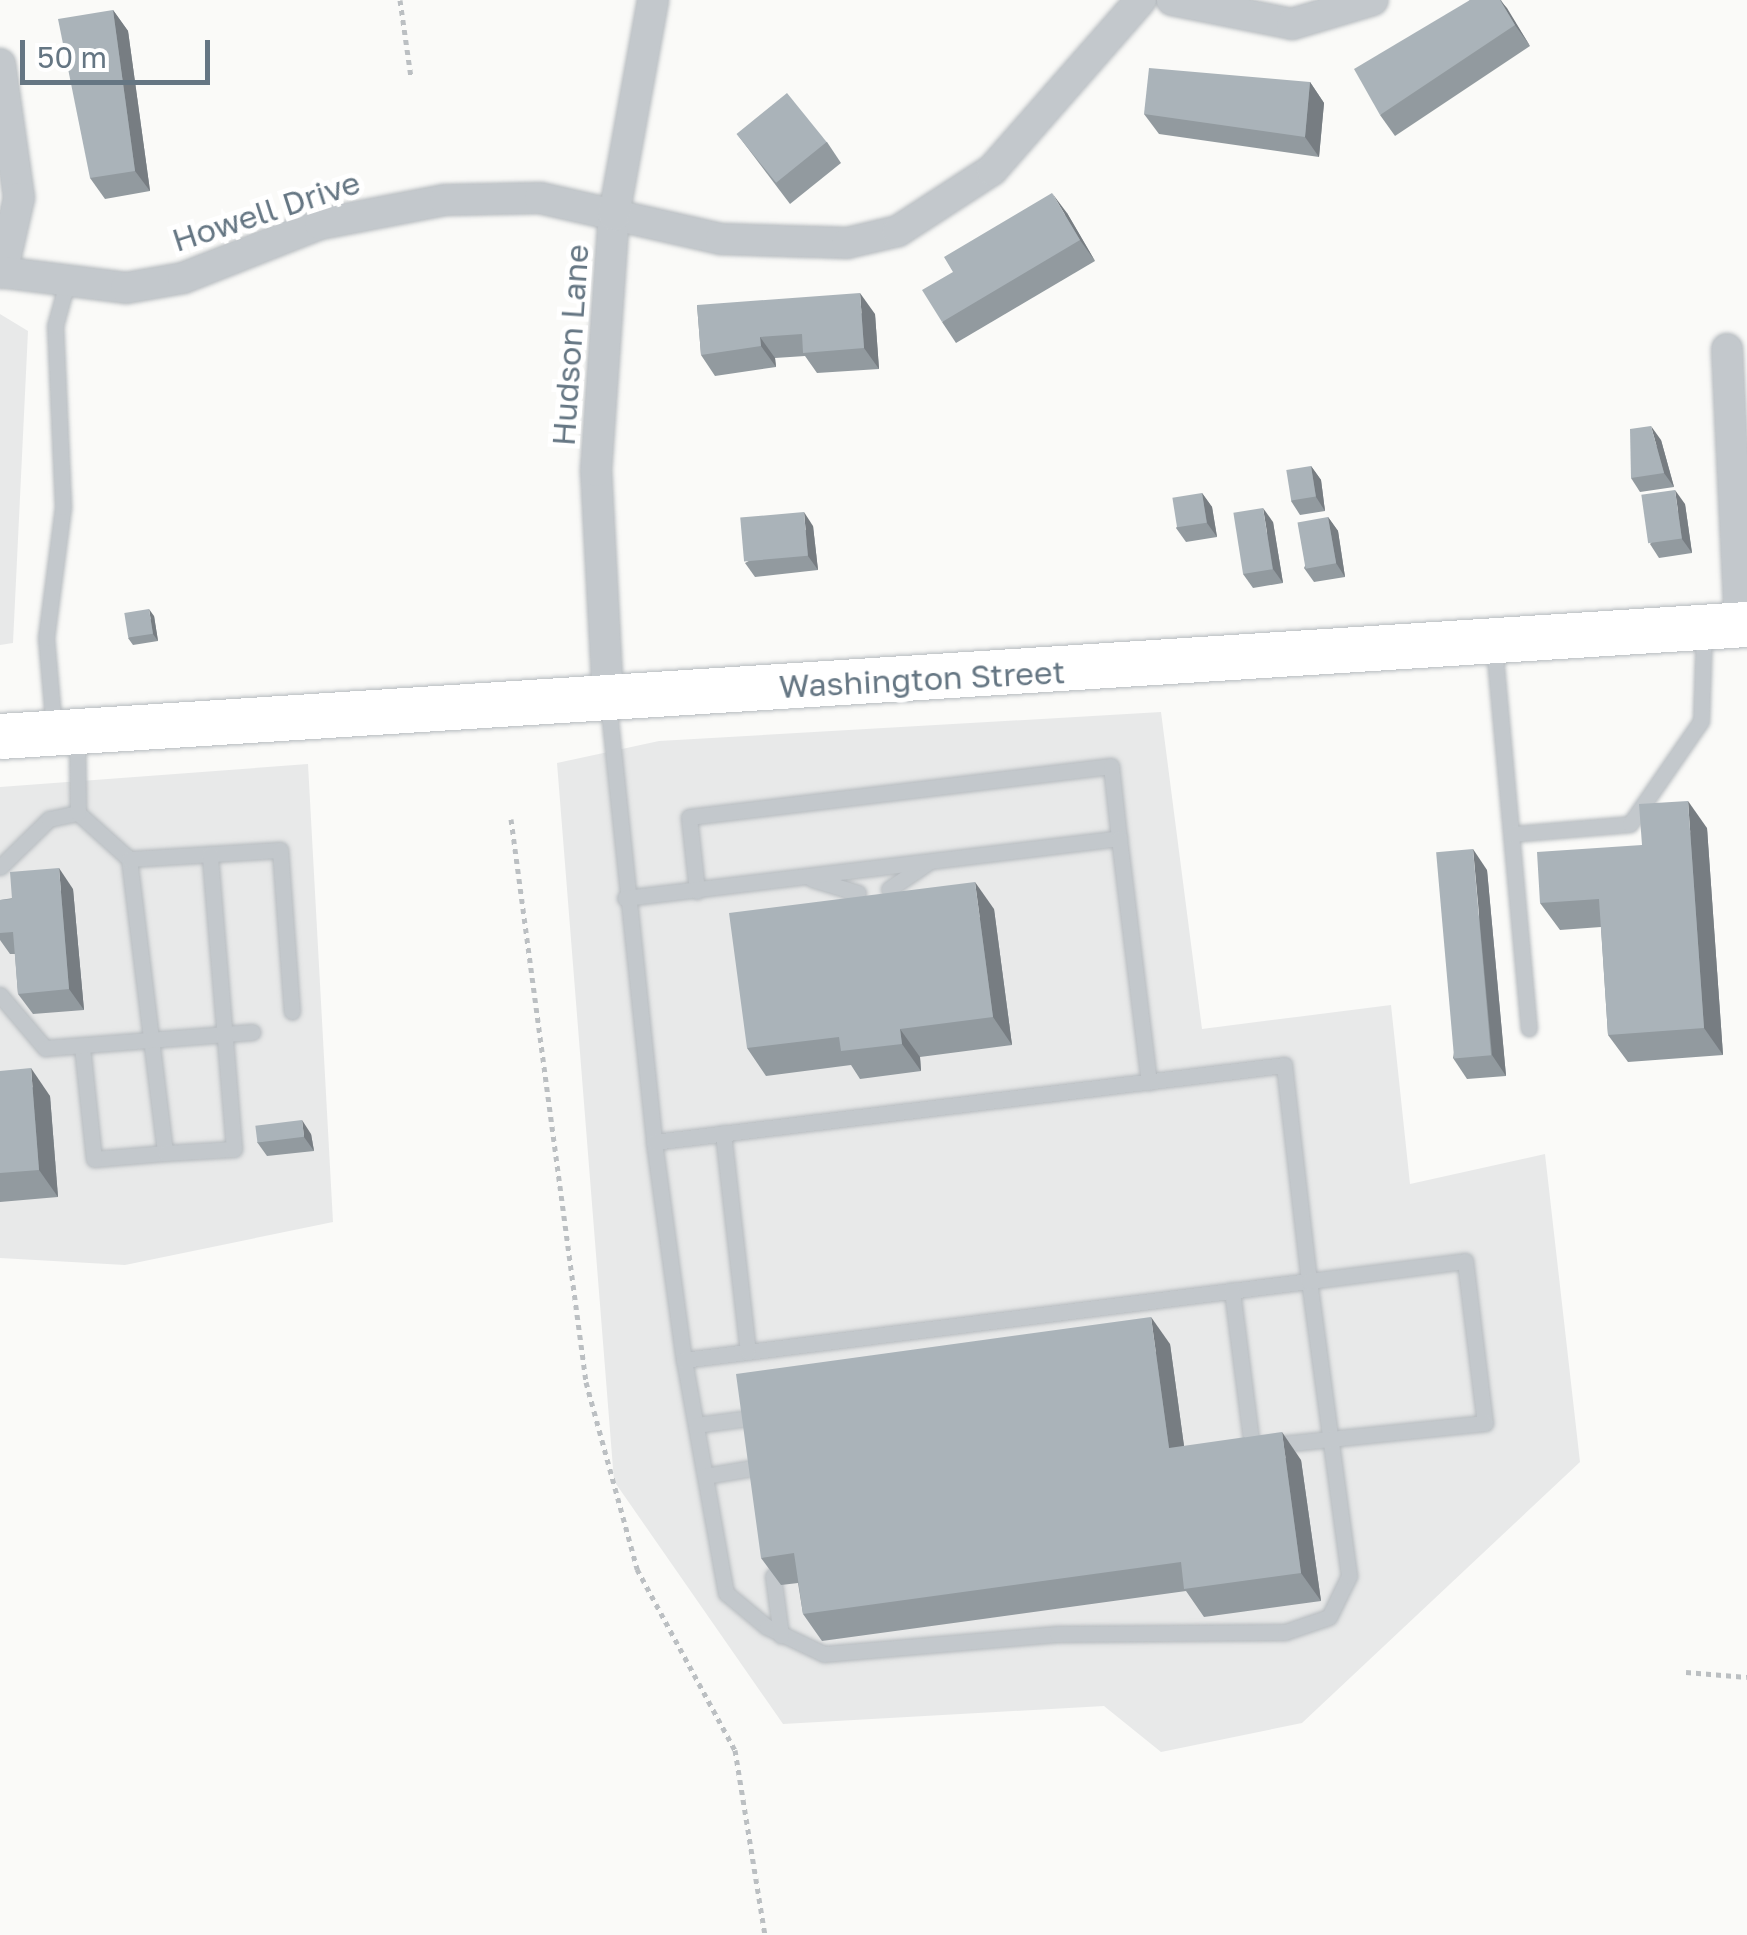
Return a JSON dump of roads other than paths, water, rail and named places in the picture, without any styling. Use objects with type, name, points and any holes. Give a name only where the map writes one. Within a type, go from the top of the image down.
[{"type":"main road","name":"Washington Street","points":[[0,736],[1731,626]]},
{"type":"street","name":"Hudson Lane","points":[[608,698],[596,471],[614,214],[652,0]]},
{"type":"street","name":"Howell Drive","points":[[1,272],[66,286],[182,278],[400,204],[540,198],[785,247],[898,231],[992,170],[1141,0]]},
{"type":"street","points":[[1172,0],[1292,24],[1373,0]]},
{"type":"street","points":[[0,64],[19,198],[1,272]]},
{"type":"street","points":[[1727,349],[1731,626]]},
{"type":"lane","points":[[66,286],[55,326],[63,507],[46,638],[76,732],[78,813],[129,859],[165,1153]]},
{"type":"lane","points":[[1512,834],[1630,824],[1701,720],[1731,626]]},
{"type":"lane","points":[[1494,642],[1530,1028]]},
{"type":"lane","points":[[608,698],[625,898],[654,1142],[684,1360],[726,1593],[781,1635],[824,1654],[998,1638],[1285,1632],[1329,1617],[1349,1576],[1284,1065],[654,1142]]},
{"type":"lane","points":[[697,892],[689,817],[1111,766],[1149,1082]]},
{"type":"lane","points":[[0,867],[49,819],[78,813]]},
{"type":"lane","points":[[625,898],[1119,838]]},
{"type":"lane","points":[[129,859],[280,850],[292,1012]]},
{"type":"lane","points":[[82,1046],[94,1159],[234,1149],[210,854]]},
{"type":"lane","points":[[889,889],[928,862]]},
{"type":"lane","points":[[808,877],[858,893]]},
{"type":"lane","points":[[0,995],[45,1048],[252,1032]]},
{"type":"lane","points":[[723,1133],[748,1352]]},
{"type":"lane","points":[[684,1360],[1232,1290],[1465,1261],[1485,1422],[1252,1448],[1232,1290]]},
{"type":"lane","points":[[696,1425],[758,1418]]},
{"type":"lane","points":[[705,1476],[764,1466]]},
{"type":"lane","points":[[773,1576],[781,1635]]}]
